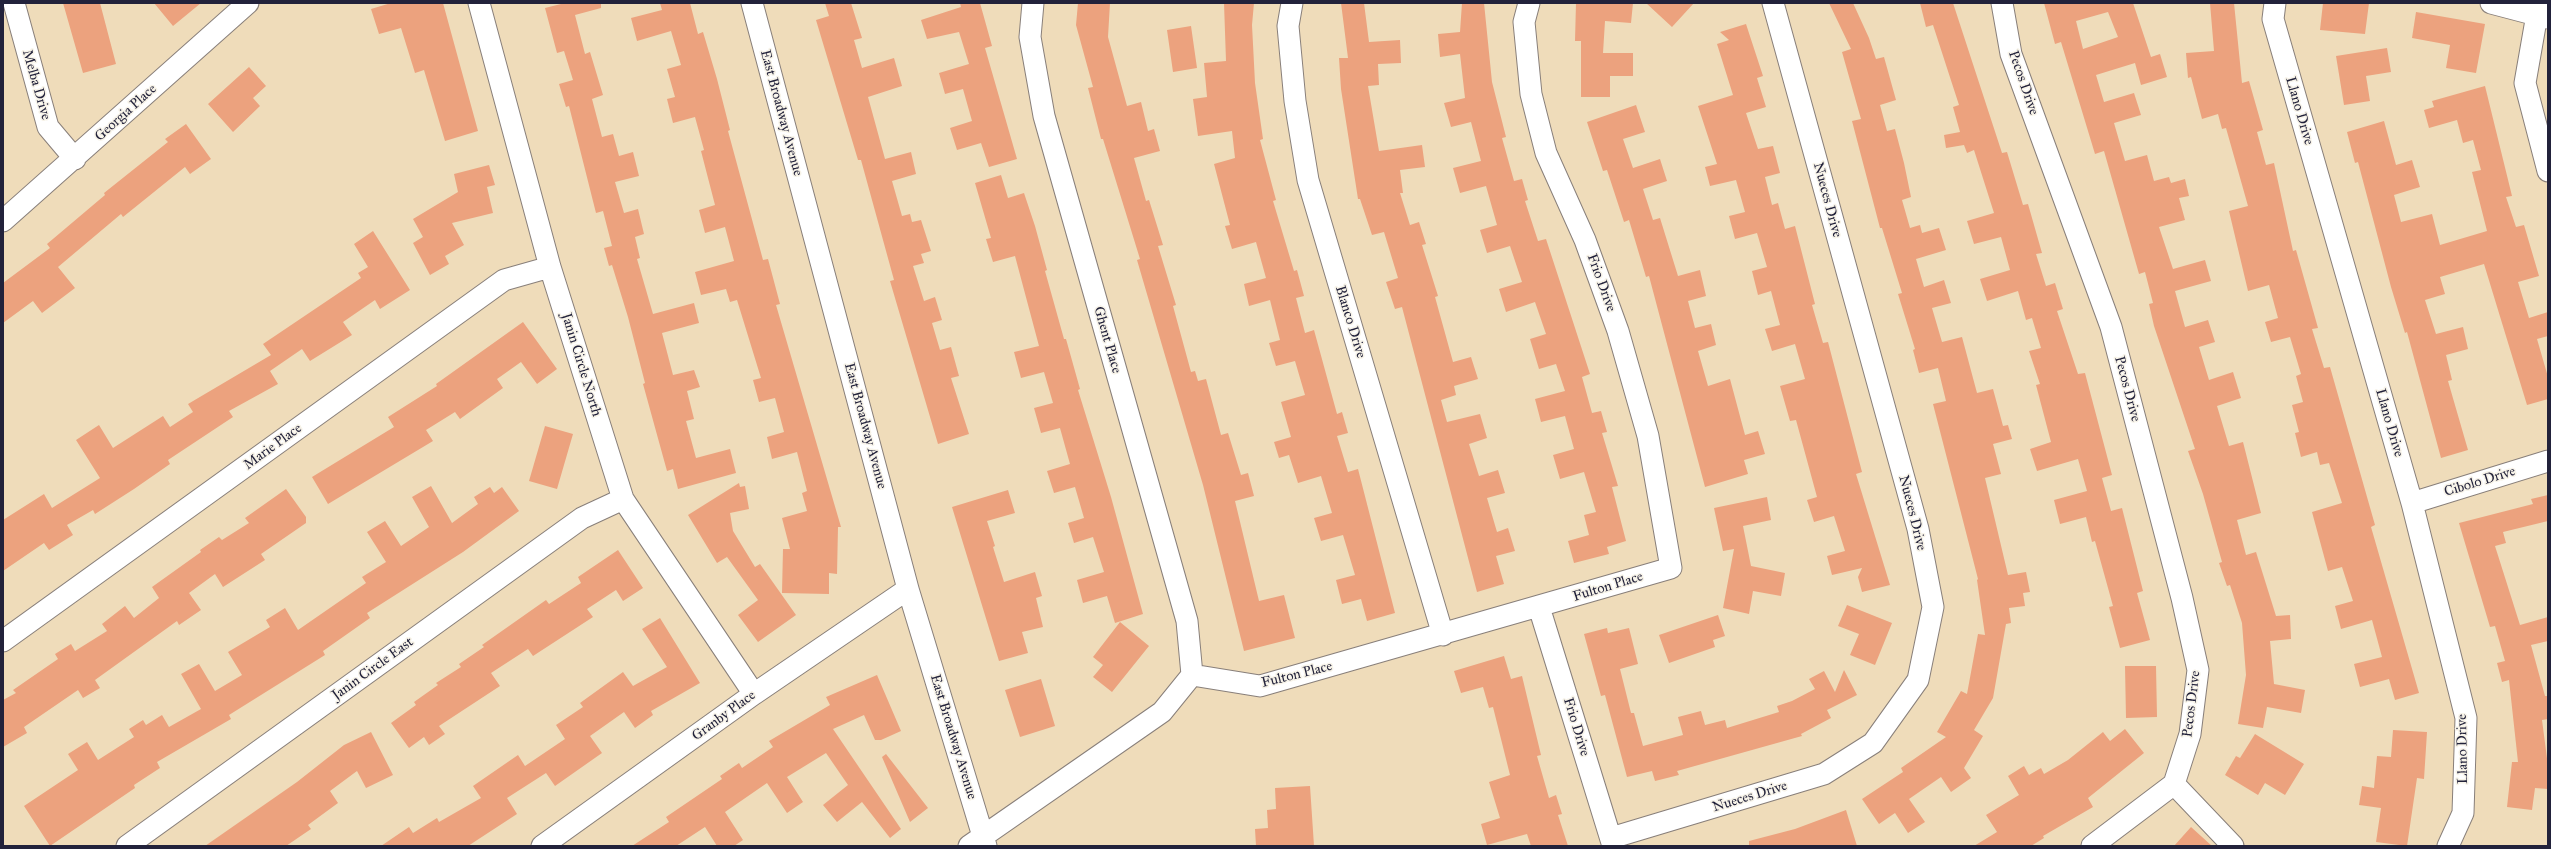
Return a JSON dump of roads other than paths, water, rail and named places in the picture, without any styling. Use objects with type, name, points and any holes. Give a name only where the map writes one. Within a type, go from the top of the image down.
[{"type":"street","name":"Melba Drive","points":[[14,3],[48,127],[75,158]]},
{"type":"street","name":"Georgia Place","points":[[3,221],[248,3]]},
{"type":"street","name":"Janin Circle North","points":[[480,3],[550,266],[623,499],[754,694]]},
{"type":"street","name":"East Broadway Avenue","points":[[752,3],[908,589],[979,843]]},
{"type":"street","name":"Ghent Place","points":[[1034,3],[1030,37],[1044,116],[1187,621],[1192,675]]},
{"type":"street","name":"Blanco Drive","points":[[1292,3],[1288,26],[1294,94],[1308,180],[1443,635]]},
{"type":"street","name":"Frio Drive","points":[[1529,3],[1524,22],[1531,94],[1546,153],[1585,240],[1618,331],[1648,436],[1671,568]]},
{"type":"street","name":"Nueces Drive","points":[[1612,842],[1824,774],[1873,743],[1918,680],[1933,607],[1918,529],[1773,3]]},
{"type":"street","name":"Pecos Drive","points":[[2002,3],[2011,54],[2111,327],[2182,598],[2197,663],[2198,670],[2190,734],[2174,784]]},
{"type":"street","name":"Llano Drive","points":[[2275,3],[2273,18],[2412,503],[2466,718],[2463,813],[2448,846]]},
{"type":"street","points":[[2491,3],[2541,12],[2525,83],[2548,171]]},
{"type":"street","name":"Marie Place","points":[[3,641],[504,280],[550,266]]},
{"type":"street","name":"Cibolo Drive","points":[[2412,503],[2548,461]]},
{"type":"street","name":"Janin Circle East","points":[[127,846],[582,518],[623,499]]},
{"type":"street","name":"Fulton Place","points":[[1192,675],[1260,686],[1443,635],[1671,568]]},
{"type":"street","name":"Granby Place","points":[[542,846],[754,694],[908,589]]},
{"type":"street","name":"Frio Drive","points":[[1539,607],[1612,842]]},
{"type":"street","points":[[979,843],[1162,712],[1192,675]]},
{"type":"street","points":[[2092,846],[2174,784],[2233,846]]}]
